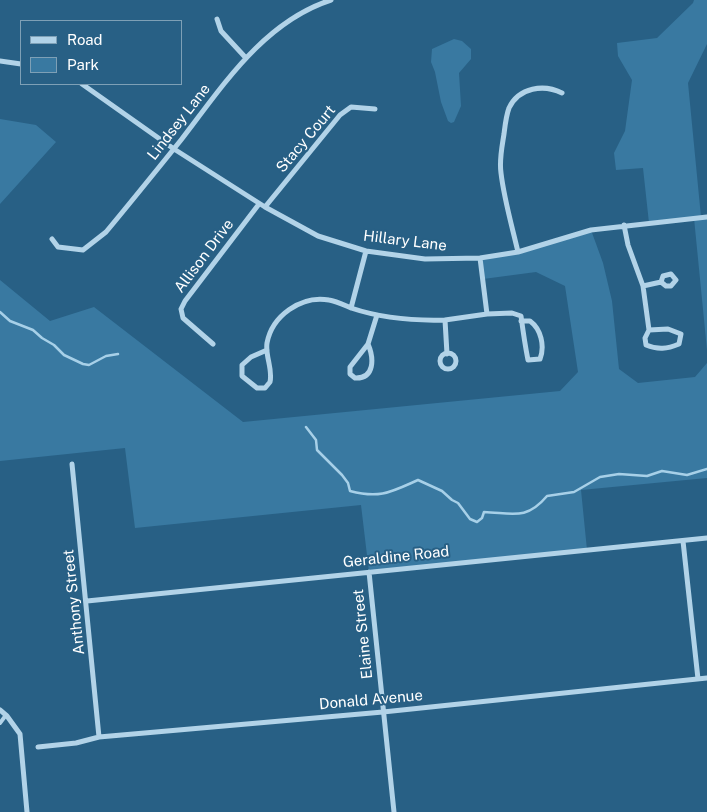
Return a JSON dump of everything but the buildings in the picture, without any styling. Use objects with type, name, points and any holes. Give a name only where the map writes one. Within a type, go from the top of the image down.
[{"type":"street","name":"Lindsey Lane","points":[[52,239],[58,247],[84,250],[106,232],[245,58],[284,24],[319,4],[331,0]]},
{"type":"street","points":[[217,19],[221,31],[245,58]]},
{"type":"street","points":[[0,61],[20,64]]},
{"type":"street","name":"Hillary Lane","points":[[83,85],[174,149],[259,204],[318,236],[366,251],[425,259],[480,258],[518,252],[591,230],[707,217]]},
{"type":"street","points":[[518,252],[501,172],[500,154],[508,109],[517,98],[530,90],[546,88],[555,89],[562,93]]},
{"type":"street","name":"Stacy Court","points":[[265,207],[340,115],[351,107],[375,109]]},
{"type":"street","name":"Allison Drive","points":[[213,344],[183,318],[181,309],[259,204]]},
{"type":"street","points":[[624,225],[628,245],[643,286],[649,330],[645,338],[646,345],[666,349],[679,344],[682,334],[668,329],[649,330]]},
{"type":"street","points":[[351,308],[366,251]]},
{"type":"street","points":[[480,258],[488,314]]},
{"type":"street","points":[[643,286],[661,282]]},
{"type":"street","points":[[267,350],[251,356],[242,365],[242,376],[257,388],[265,388],[270,382],[267,350],[270,335],[278,318],[294,307],[314,299],[328,300],[377,315],[405,320],[445,320],[512,313],[521,316],[521,321],[528,360],[540,359],[542,352],[538,330],[530,321],[521,321]]},
{"type":"street","points":[[368,344],[371,354],[370,368],[363,378],[355,378],[350,374],[350,368],[368,344],[377,315]]},
{"type":"street","points":[[445,320],[447,354]]},
{"type":"street","name":"Anthony Street","points":[[72,464],[99,737]]},
{"type":"street","name":"Geraldine Road","points":[[87,601],[707,538]]},
{"type":"street","points":[[683,541],[698,679]]},
{"type":"street","name":"Elaine Street","points":[[369,572],[394,812]]},
{"type":"street","name":"Donald Avenue","points":[[38,747],[76,743],[99,737],[383,712],[707,678]]},
{"type":"street","points":[[0,710],[20,734],[27,812]]},
{"type":"lane","points":[[0,723],[6,715]]},
{"type":"green space","points":[[694,0],[707,0],[707,44],[688,83],[701,217],[707,217],[707,350],[694,218],[649,223],[643,168],[616,170],[614,153],[625,131],[632,80],[618,56],[617,43],[657,38]]},
{"type":"green space","points":[[454,39],[462,41],[471,49],[471,59],[459,73],[461,106],[454,122],[451,123],[448,121],[441,102],[431,62],[432,49]]},
{"type":"green space","points":[[0,119],[36,125],[56,142],[0,204]]},
{"type":"green space","points":[[591,230],[603,263],[612,301],[619,369],[638,383],[695,377],[707,363],[707,478],[581,490],[587,550],[369,572],[361,505],[135,528],[125,448],[0,461],[0,280],[50,321],[94,307],[243,422],[560,391],[578,372],[565,286],[536,272],[483,279],[480,258],[518,252]]},
{"type":"waterway","points":[[0,312],[10,321],[33,330],[54,345],[64,355],[83,364],[89,365],[106,356],[118,354]]},
{"type":"waterway","points":[[306,427],[316,440],[317,450],[342,475],[348,483],[350,491],[369,494],[385,493],[418,480],[442,491],[458,503],[470,519],[477,522],[482,518],[484,512],[511,514],[525,512],[539,504],[547,496],[574,492],[600,477],[619,474],[647,476],[662,471],[687,475],[707,469]]}]
